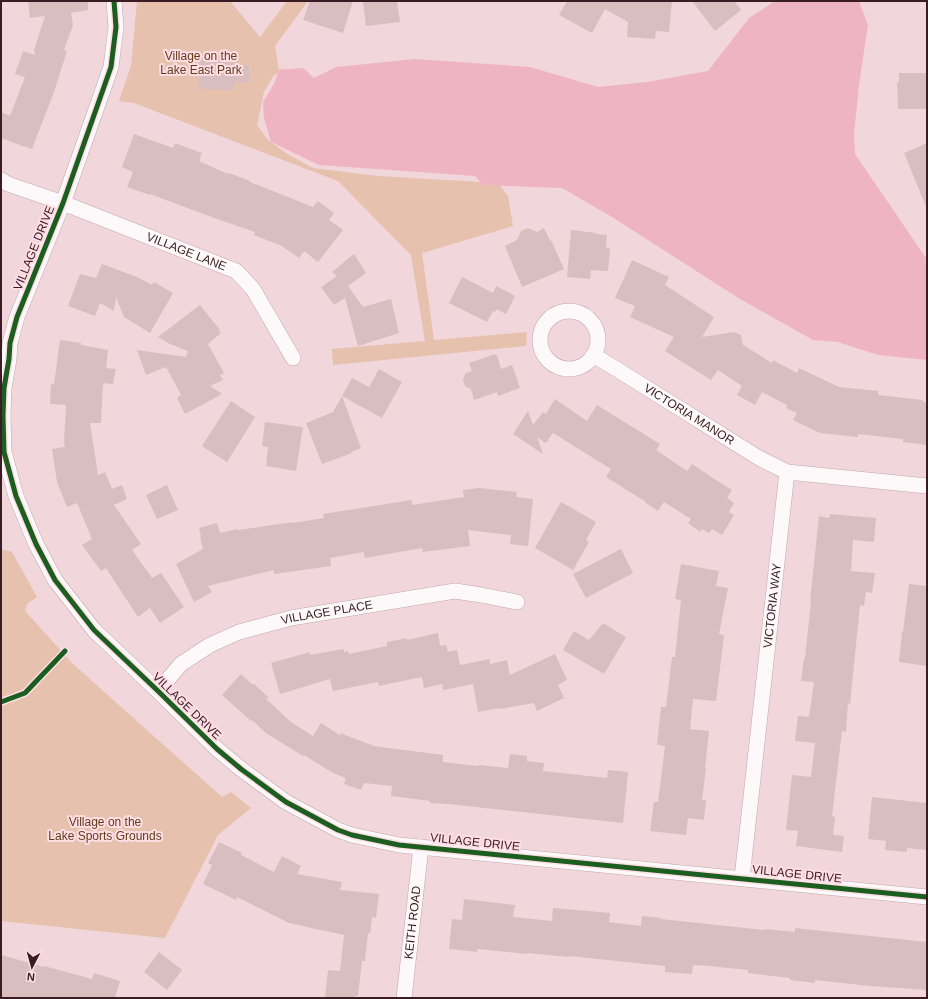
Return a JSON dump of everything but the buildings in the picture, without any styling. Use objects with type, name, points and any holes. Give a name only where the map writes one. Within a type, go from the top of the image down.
[{"type":"street","name":"VILLAGE DRIVE","points":[[114,1],[116,27],[111,67],[63,204],[17,317],[10,343],[4,388],[3,416],[3,452],[16,496],[36,544],[55,580],[94,630],[217,749],[241,769],[286,802],[338,830],[352,835],[399,845],[927,897]]},
{"type":"street","name":"VILLAGE LANE","points":[[1,180],[8,184],[236,271],[253,289],[293,358]]},
{"type":"street","name":"VICTORIA MANOR","points":[[593,355],[759,458],[787,472]]},
{"type":"street","points":[[787,472],[927,486]]},
{"type":"street","name":"VICTORIA WAY","points":[[742,878],[787,472]]},
{"type":"street","name":"VILLAGE PLACE","points":[[158,691],[181,664],[210,645],[239,632],[292,618],[455,592],[481,595],[516,602]]},
{"type":"street","name":"KEITH ROAD","points":[[404,998],[421,847]]},
{"type":"green space","name":"Village on the Lake East Park","points":[[137,1],[230,1],[260,37],[287,1],[308,1],[275,46],[279,70],[288,68],[274,75],[264,92],[257,125],[268,140],[286,153],[313,168],[378,176],[498,183],[508,196],[513,226],[422,253],[434,340],[527,332],[526,346],[333,365],[332,349],[425,341],[411,255],[338,181],[134,103],[119,101],[131,66]]},
{"type":"green space","name":"Village on the Lake Sports Grounds","points":[[1,549],[12,552],[37,597],[27,604],[25,611],[73,664],[222,797],[231,792],[251,808],[218,835],[165,938],[1,921]]},
{"type":"shaded area","points":[[775,1],[859,1],[868,25],[859,85],[854,134],[855,154],[927,258],[927,360],[878,355],[838,342],[813,340],[740,299],[612,217],[562,188],[483,185],[475,176],[319,165],[271,142],[264,118],[263,102],[274,84],[279,70],[303,68],[314,78],[336,67],[415,59],[530,67],[598,87],[647,82],[708,71],[749,18]]},
{"type":"cycle path","points":[[114,1],[116,27],[111,67],[63,203],[17,317],[10,343],[4,388],[3,416],[4,452],[16,496],[36,544],[55,580],[94,630],[217,749],[241,769],[286,802],[338,830],[352,835],[399,845],[927,897]]},
{"type":"cycle path","points":[[1,702],[25,693],[65,651]]}]
